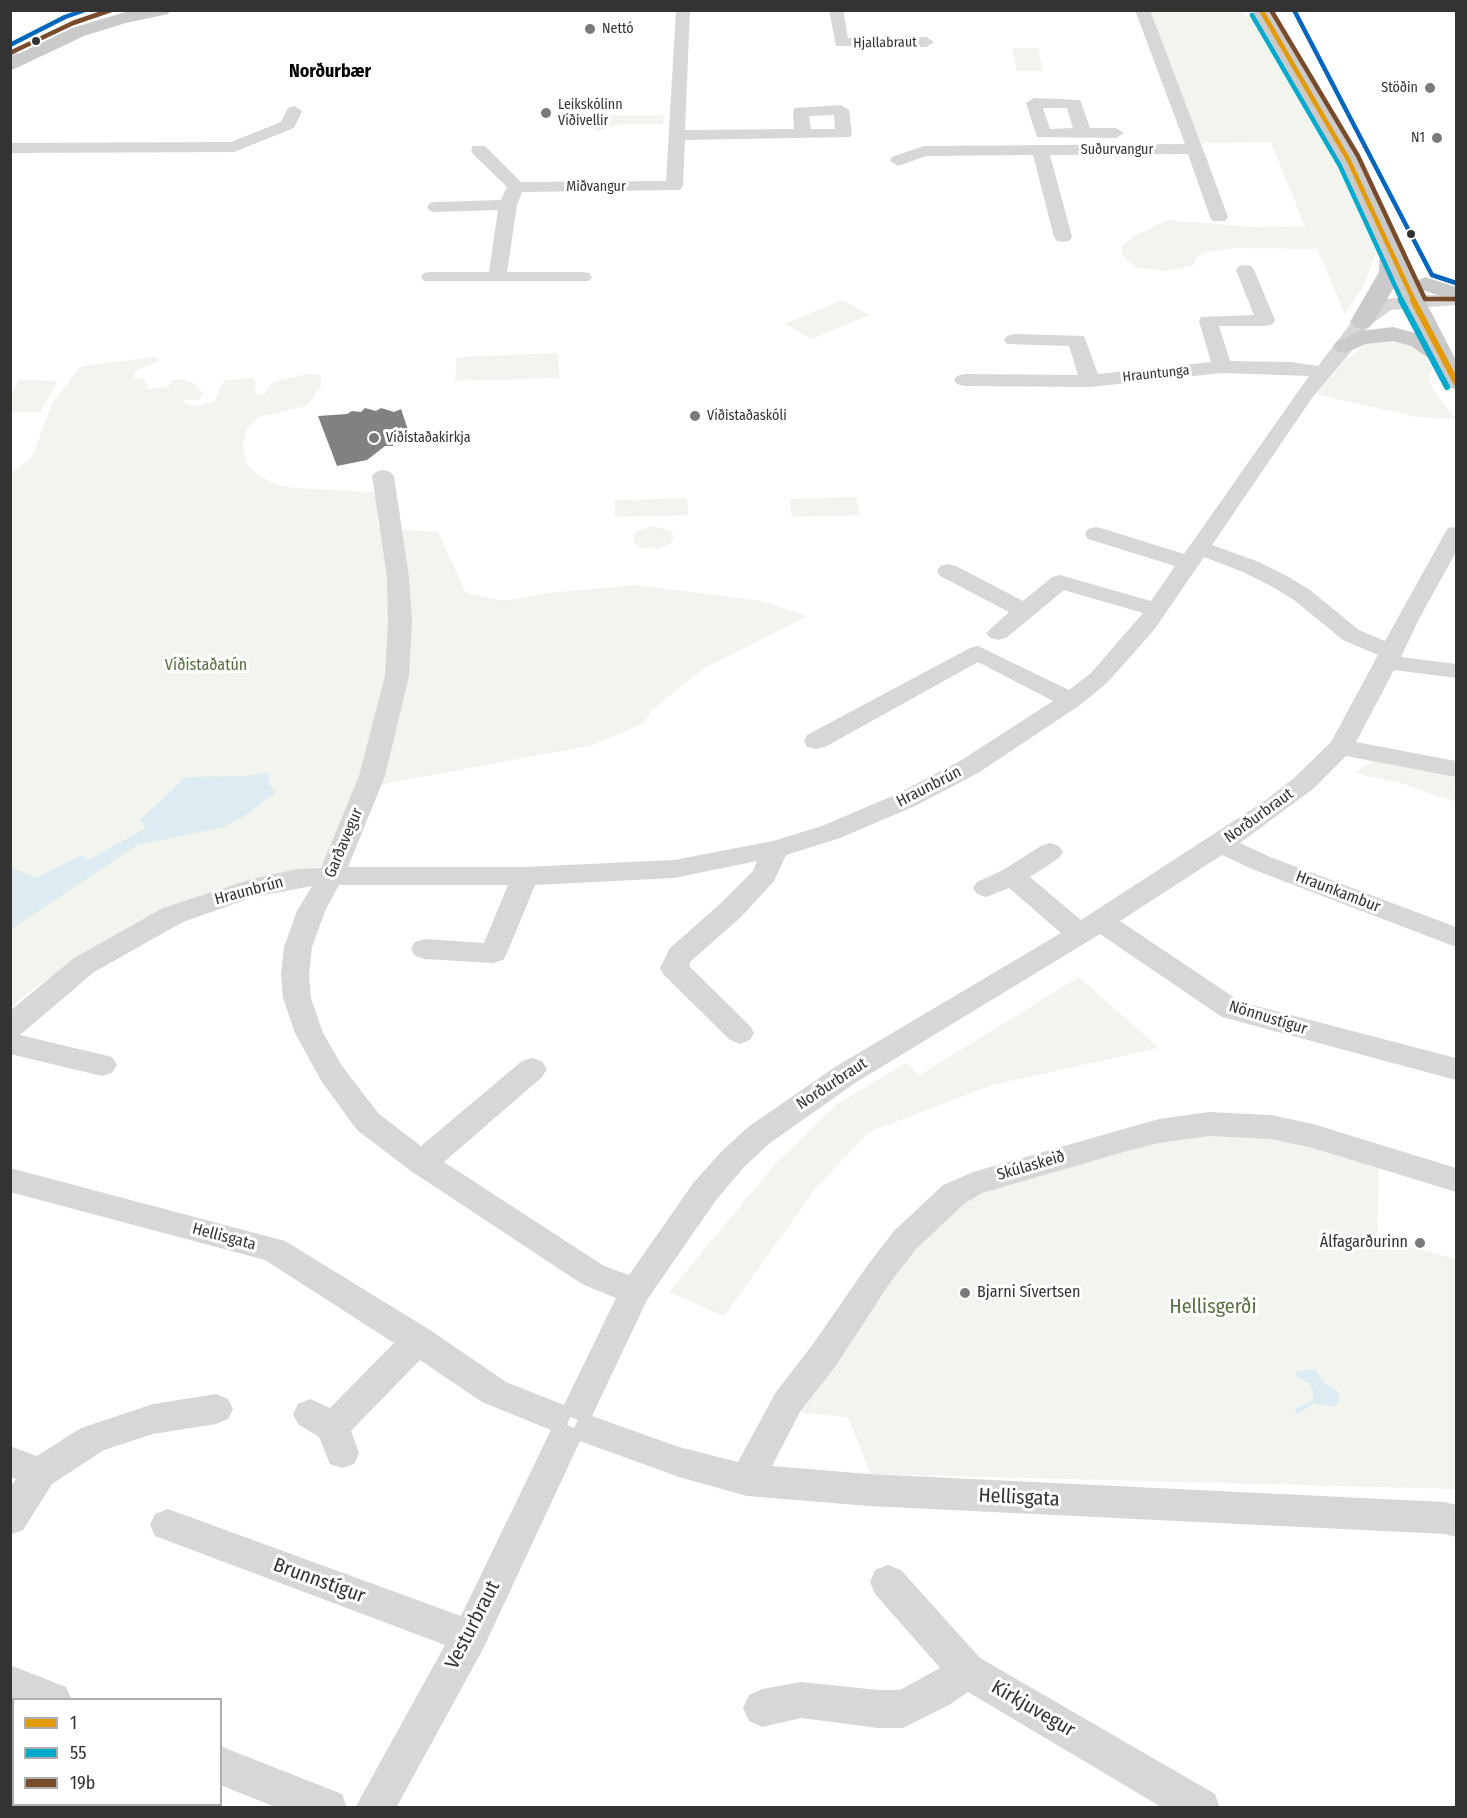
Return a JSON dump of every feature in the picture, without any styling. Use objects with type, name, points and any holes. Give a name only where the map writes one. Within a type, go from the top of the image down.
[{"type":"main road","points":[[11,59],[78,32],[154,11]]},
{"type":"main road","points":[[11,59],[57,31],[115,12]]},
{"type":"main road","points":[[1272,13],[1391,250],[1434,302]]},
{"type":"main road","points":[[1272,13],[1314,74],[1363,160],[1434,302],[1451,344],[1456,382]]},
{"type":"main road","points":[[1362,322],[1390,272],[1391,250]]},
{"type":"main road","points":[[1434,302],[1456,294]]},
{"type":"main road","points":[[1345,346],[1360,338],[1393,334],[1419,341],[1451,344]]},
{"type":"street","name":"Miðvangur","points":[[517,187],[673,192],[683,10]]},
{"type":"street","name":"Hjallabraut","points":[[836,10],[841,43],[926,42]]},
{"type":"street","points":[[1142,10],[1219,217]]},
{"type":"street","points":[[10,148],[234,147],[288,125],[294,111]]},
{"type":"street","name":"Suðurvangur","points":[[1083,133],[1192,141]]},
{"type":"street","points":[[677,135],[803,134]]},
{"type":"street","name":"Suðurvangur","points":[[898,161],[924,151],[1040,150],[1192,141]]},
{"type":"street","points":[[479,150],[517,187],[512,192],[508,205],[497,276]]},
{"type":"street","points":[[1040,150],[1063,237]]},
{"type":"street","points":[[436,207],[508,205]]},
{"type":"street","points":[[1222,367],[1208,321],[1266,320],[1245,270]]},
{"type":"street","points":[[430,277],[583,277]]},
{"type":"street","points":[[1362,322],[1387,313],[1434,302]]},
{"type":"street","name":"Hraunbrún","points":[[10,1027],[84,965],[132,936],[173,915],[216,898],[252,888],[297,878],[331,876],[411,874],[525,876],[674,869],[775,849],[831,832],[906,800],[969,767],[1071,700],[1107,670],[1146,625],[1322,372],[1362,322]]},
{"type":"street","points":[[1014,340],[1077,340],[1090,381]]},
{"type":"street","name":"Hrauntunga","points":[[964,380],[1090,381],[1222,367],[1291,368],[1322,372]]},
{"type":"street","name":"Garðavegur","points":[[384,476],[399,577],[400,621],[396,676],[372,776],[331,876],[311,911],[298,947],[295,974],[297,998],[309,1033],[332,1074],[368,1122],[422,1163],[593,1275],[635,1292]]},
{"type":"street","name":"Norðurbraut","points":[[635,1292],[705,1191],[733,1159],[759,1135],[845,1075],[1090,928],[1220,844],[1275,806],[1341,747],[1456,533]]},
{"type":"street","points":[[1096,534],[1251,567],[1302,595],[1351,635],[1388,657],[1456,671]]},
{"type":"street","points":[[948,571],[1024,611]]},
{"type":"street","points":[[998,633],[1060,582],[1156,610]]},
{"type":"street","points":[[816,741],[978,653],[1071,700]]},
{"type":"street","points":[[1341,747],[1456,769]]},
{"type":"street","name":"Hraunkambur","points":[[1220,844],[1261,863],[1456,937]]},
{"type":"street","points":[[740,1033],[674,968],[680,955],[731,910],[765,875],[775,849]]},
{"type":"street","points":[[986,888],[1012,876],[1050,852]]},
{"type":"street","points":[[425,949],[493,953],[525,876]]},
{"type":"street","points":[[1012,876],[1090,928]]},
{"type":"street","name":"Nönnustígur","points":[[1090,928],[1232,1010],[1456,1069]]},
{"type":"street","points":[[10,1043],[102,1065]]},
{"type":"street","points":[[422,1163],[532,1069]]},
{"type":"street","name":"Skúlaskeið","points":[[747,1480],[788,1402],[825,1354],[878,1275],[905,1240],[935,1211],[954,1194],[973,1184],[1127,1139],[1159,1131],[1209,1124],[1271,1127],[1313,1136],[1456,1180]]},
{"type":"street","name":"Hellisgata","points":[[10,1180],[274,1250],[418,1340],[494,1392],[679,1462],[747,1480],[869,1490],[1444,1518],[1456,1521]]},
{"type":"street","name":"Vesturbraut","points":[[374,1808],[470,1637],[635,1292]]},
{"type":"street","points":[[328,1431],[418,1340]]},
{"type":"street","points":[[10,1518],[25,1467],[93,1439],[153,1419],[216,1409]]},
{"type":"street","name":"Brunnstígur","points":[[168,1526],[470,1637]]},
{"type":"street","name":"Kirkjuvegur","points":[[888,1582],[967,1671],[1201,1808]]},
{"type":"street","points":[[762,1708],[801,1700],[878,1709],[903,1709],[936,1692],[967,1671]]},
{"type":"street","points":[[10,1683],[48,1698]]},
{"type":"street","points":[[222,1766],[328,1808]]},
{"type":"green space","points":[[1150,11],[1240,11],[1266,28],[1303,89],[1374,227],[1377,251],[1363,287],[1345,314],[1317,249],[1233,248],[1205,252],[1195,259],[1193,266],[1167,271],[1137,268],[1122,255],[1122,246],[1135,236],[1167,220],[1255,227],[1305,226],[1271,142],[1201,143]]},
{"type":"green space","points":[[1012,48],[1038,48],[1043,71],[1017,71]]},
{"type":"green space","points":[[610,115],[664,115],[663,124],[622,124],[597,131],[583,122]]},
{"type":"green space","points":[[842,300],[869,315],[812,339],[785,324]]},
{"type":"green space","points":[[1392,338],[1422,348],[1433,366],[1429,377],[1432,388],[1456,419],[1416,417],[1316,394],[1344,362],[1363,346],[1373,340]]},
{"type":"green space","points":[[558,353],[559,378],[455,381],[457,357]]},
{"type":"green space","name":"Víðistaðatún","points":[[156,357],[158,361],[135,371],[134,378],[142,379],[148,385],[148,389],[168,387],[172,380],[183,379],[195,384],[203,394],[198,400],[184,400],[185,404],[198,406],[215,401],[224,380],[253,378],[256,382],[255,392],[259,395],[264,394],[273,382],[306,374],[321,375],[321,387],[306,406],[257,418],[247,429],[243,443],[246,463],[257,474],[275,484],[295,488],[376,492],[378,528],[438,532],[466,593],[504,601],[547,593],[635,585],[761,601],[807,616],[703,669],[651,711],[644,723],[593,745],[357,789],[329,866],[294,870],[77,960],[33,989],[11,1008],[11,473],[32,457],[53,402],[81,366]]},
{"type":"green space","points":[[19,380],[58,381],[40,412],[11,412],[11,394]]},
{"type":"green space","points":[[857,497],[860,515],[792,517],[790,499]]},
{"type":"green space","points":[[687,498],[688,515],[615,517],[615,500]]},
{"type":"green space","points":[[654,526],[672,532],[673,542],[658,549],[642,548],[634,543],[636,531]]},
{"type":"green space","points":[[1376,761],[1456,775],[1456,802],[1400,783],[1366,776],[1356,771]]},
{"type":"green space","points":[[1079,977],[1159,1048],[992,1085],[869,1132],[816,1188],[724,1316],[669,1292],[776,1163],[837,1104],[906,1063],[920,1075]]},
{"type":"green space","name":"Hellisgerði","points":[[1238,1129],[1339,1153],[1379,1169],[1377,1238],[1456,1259],[1456,1489],[871,1474],[848,1417],[801,1413],[888,1271],[965,1193],[1084,1156]]},
{"type":"shaded area","points":[[269,773],[269,784],[276,792],[243,817],[224,827],[137,845],[11,929],[11,867],[36,878],[82,855],[88,860],[146,828],[140,820],[186,777]]},
{"type":"shaded area","points":[[1311,1369],[1317,1372],[1322,1381],[1337,1391],[1340,1400],[1331,1407],[1314,1403],[1298,1414],[1295,1409],[1313,1400],[1313,1391],[1309,1383],[1298,1378],[1295,1372]]},
{"type":"building","name":"Víðistaðakirkja","points":[[365,408],[376,411],[381,408],[394,412],[401,409],[409,433],[401,433],[403,441],[395,440],[393,446],[385,446],[367,460],[337,466],[318,416],[347,414],[352,411],[361,412]]},
{"type":"transit line","points":[[10,45],[65,17],[85,10]]},
{"type":"transit line","name":"19b","points":[[10,53],[73,23],[111,10]]},
{"type":"transit line","name":"1","points":[[1261,10],[1349,161],[1409,292],[1456,382]]},
{"type":"transit line","name":"19b","points":[[1271,10],[1358,156],[1425,299],[1456,299]]},
{"type":"transit line","points":[[1294,10],[1432,275],[1456,283]]},
{"type":"transit line","name":"55","points":[[1252,15],[1340,166],[1399,296],[1447,387]]},
{"type":"place","name":"Nettó","points":[[590,29]]},
{"type":"place","name":"Stöðin","points":[[1430,88]]},
{"type":"place","name":"Leikskólinn Víðivellir","points":[[546,113]]},
{"type":"place","name":"N1","points":[[1437,138]]},
{"type":"place","name":"Víðistaðaskóli","points":[[695,416]]},
{"type":"place","name":"Víðistaðakirkja","points":[[374,438]]},
{"type":"place","name":"Álfagarðurinn","points":[[1420,1243]]},
{"type":"place","name":"Bjarni Sívertsen","points":[[965,1293]]},
{"type":"district","name":"Norðurbær","points":[[330,72]]}]
